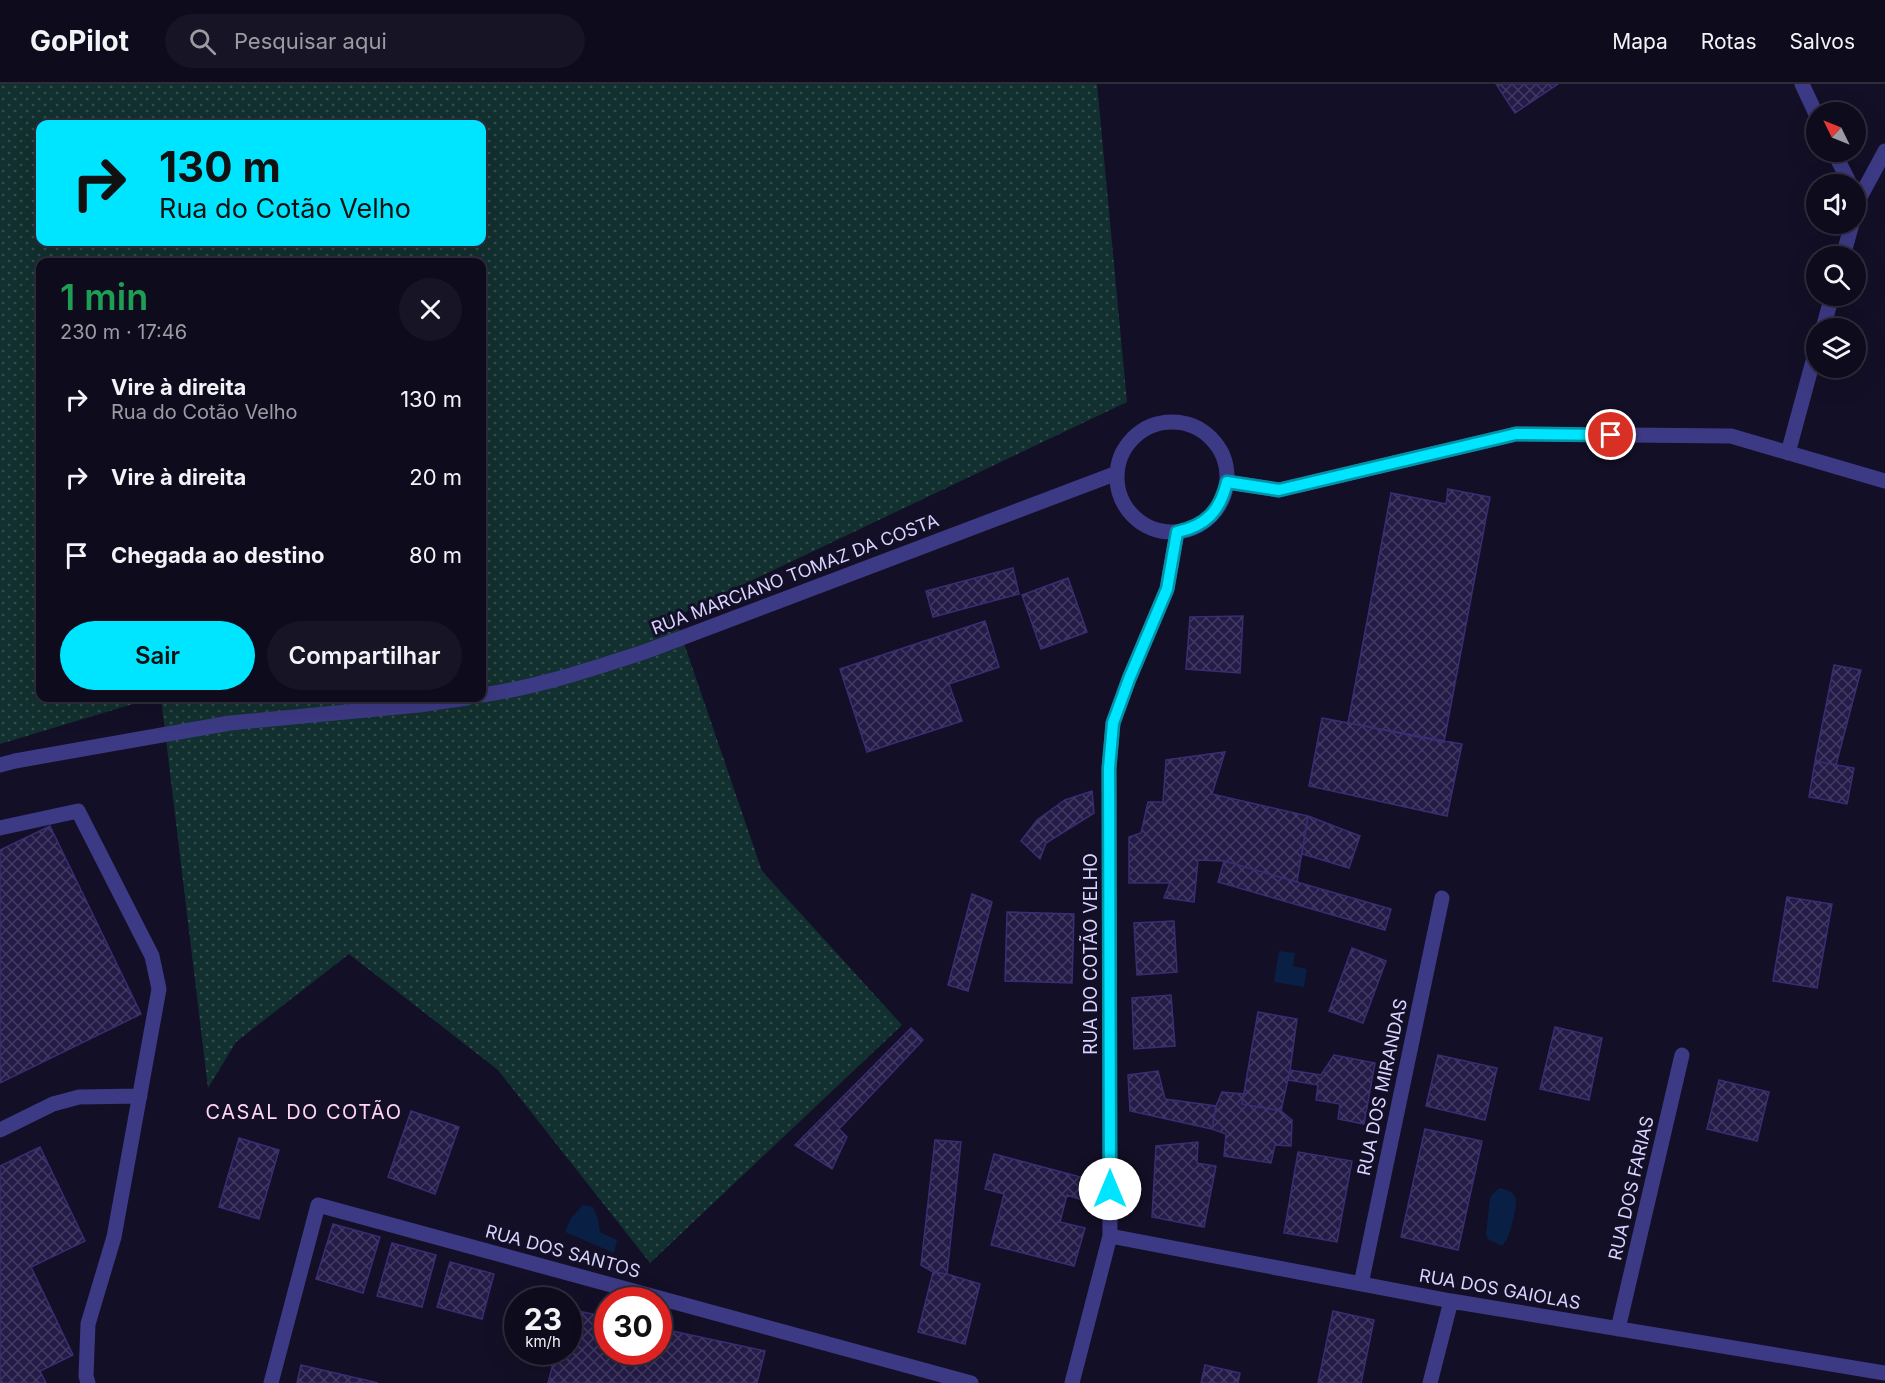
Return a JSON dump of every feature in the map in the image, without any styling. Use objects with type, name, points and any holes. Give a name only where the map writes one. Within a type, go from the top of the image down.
[{"type":"street","points":[[1802,84],[1810,102]]},
{"type":"street","points":[[1866,184],[1885,151]]},
{"type":"street","points":[[1788,453],[1808,378]]},
{"type":"street","points":[[1176,422],[1193,426],[1208,435],[1219,449],[1225,464],[1227,482],[1216,510],[1205,521],[1192,529],[1177,532],[1161,531],[1146,526],[1133,517],[1118,489],[1117,473],[1121,456],[1130,442],[1143,430],[1159,424],[1176,422]]},
{"type":"street","points":[[1227,482],[1279,490],[1516,434],[1731,436],[1885,481]]},
{"type":"street","name":"RUA MARCIANO TOMAZ DA COSTA","points":[[486,694],[576,675],[647,651],[1117,473]]},
{"type":"street","name":"RUA DO COTÃO VELHO","points":[[1072,1383],[1110,1236],[1109,768],[1113,723],[1167,589],[1177,532]]},
{"type":"street","points":[[0,765],[15,760],[230,723],[439,702]]},
{"type":"street","points":[[0,828],[78,811],[152,956],[159,989],[114,1237],[87,1324],[86,1376],[88,1383]]},
{"type":"street","name":"RUA DOS MIRANDAS","points":[[1361,1284],[1442,898]]},
{"type":"street","name":"RUA DOS FARIAS","points":[[1618,1329],[1682,1055]]},
{"type":"street","points":[[0,1130],[53,1104],[79,1097],[140,1096]]},
{"type":"street","name":"RUA DOS SANTOS","points":[[271,1383],[318,1205],[971,1383]]},
{"type":"street","name":"RUA DOS GAIOLAS","points":[[1110,1236],[1451,1301],[1885,1373]]},
{"type":"street","points":[[1430,1383],[1451,1301]]},
{"type":"green space","points":[[0,84],[1097,84],[1127,402],[675,617],[762,871],[902,1025],[650,1263],[498,1070],[349,954],[236,1042],[208,1088],[161,702],[486,702],[486,258],[36,258],[36,702],[140,702],[0,744]]},
{"type":"water","points":[[1279,951],[1295,953],[1293,966],[1307,969],[1304,987],[1274,982]]},
{"type":"water","points":[[1499,1188],[1511,1192],[1516,1199],[1509,1234],[1502,1246],[1488,1239],[1486,1234],[1490,1197]]},
{"type":"water","points":[[583,1205],[593,1207],[600,1232],[617,1240],[614,1253],[565,1232],[571,1218]]},
{"type":"building","points":[[1496,84],[1558,84],[1515,113]]},
{"type":"building","points":[[1448,489],[1490,497],[1444,742],[1348,723],[1391,493],[1446,504]]},
{"type":"building","points":[[1013,568],[1019,594],[933,617],[926,591]]},
{"type":"building","points":[[1068,578],[1087,632],[1041,649],[1022,595]]},
{"type":"building","points":[[1243,616],[1240,673],[1186,669],[1190,617]]},
{"type":"building","points":[[985,621],[999,667],[949,684],[962,721],[867,752],[840,669]]},
{"type":"building","points":[[1834,665],[1861,670],[1836,765],[1815,761]]},
{"type":"building","points":[[1322,718],[1462,744],[1447,816],[1309,786]]},
{"type":"building","points":[[1225,752],[1212,794],[1308,816],[1297,882],[1224,861],[1198,860],[1194,902],[1164,898],[1170,883],[1129,883],[1129,837],[1141,833],[1148,802],[1163,802],[1166,760]]},
{"type":"building","points":[[1815,761],[1854,768],[1847,804],[1809,797]]},
{"type":"building","points":[[1092,791],[1094,813],[1046,843],[1040,859],[1021,841],[1037,820],[1065,800]]},
{"type":"building","points":[[1308,816],[1360,836],[1349,868],[1302,854]]},
{"type":"building","points":[[50,826],[141,1014],[0,1083],[0,850]]},
{"type":"building","points":[[1224,861],[1391,909],[1385,930],[1218,882]]},
{"type":"building","points":[[972,894],[992,902],[968,991],[948,985]]},
{"type":"building","points":[[1787,897],[1832,904],[1817,988],[1773,981]]},
{"type":"building","points":[[1007,912],[1074,914],[1072,983],[1005,981]]},
{"type":"building","points":[[1174,921],[1177,972],[1137,975],[1134,923]]},
{"type":"building","points":[[1352,948],[1386,961],[1363,1023],[1329,1011]]},
{"type":"building","points":[[1171,995],[1175,1046],[1134,1049],[1132,998]]},
{"type":"building","points":[[1258,1012],[1297,1019],[1290,1070],[1281,1111],[1242,1104]]},
{"type":"building","points":[[1555,1027],[1602,1038],[1589,1100],[1540,1089]]},
{"type":"building","points":[[911,1028],[923,1040],[839,1129],[847,1137],[832,1169],[795,1145]]},
{"type":"building","points":[[1334,1055],[1375,1063],[1364,1124],[1338,1119],[1340,1104],[1316,1100],[1318,1085],[1288,1080],[1290,1070],[1321,1075]]},
{"type":"building","points":[[1438,1055],[1497,1068],[1485,1120],[1426,1106]]},
{"type":"building","points":[[1158,1071],[1165,1099],[1216,1106],[1212,1129],[1130,1111],[1128,1075]]},
{"type":"building","points":[[1719,1080],[1769,1092],[1757,1141],[1707,1129]]},
{"type":"building","points":[[1222,1092],[1244,1094],[1242,1104],[1281,1111],[1292,1120],[1291,1146],[1275,1145],[1271,1163],[1224,1156],[1226,1134],[1212,1129],[1216,1106]]},
{"type":"building","points":[[411,1111],[459,1127],[435,1194],[388,1177]]},
{"type":"building","points":[[1425,1129],[1482,1141],[1458,1250],[1401,1237]]},
{"type":"building","points":[[239,1138],[279,1150],[259,1219],[219,1207]]},
{"type":"building","points":[[935,1140],[961,1142],[947,1274],[933,1272],[921,1265]]},
{"type":"building","points":[[1198,1142],[1197,1163],[1216,1166],[1204,1227],[1152,1217],[1156,1146]]},
{"type":"building","points":[[40,1147],[85,1241],[31,1267],[73,1355],[40,1371],[46,1383],[0,1383],[0,1166]]},
{"type":"building","points":[[1298,1152],[1352,1161],[1337,1242],[1284,1233]]},
{"type":"building","points":[[994,1154],[1088,1179],[1082,1200],[1067,1195],[1060,1222],[1085,1228],[1074,1266],[991,1245],[1004,1194],[985,1189]]},
{"type":"building","points":[[333,1224],[380,1237],[363,1293],[316,1279]]},
{"type":"building","points":[[392,1243],[436,1255],[422,1307],[377,1296]]},
{"type":"building","points":[[450,1262],[494,1274],[482,1319],[437,1307]]},
{"type":"building","points":[[933,1272],[980,1284],[965,1344],[918,1332]]},
{"type":"building","points":[[1333,1311],[1374,1320],[1361,1383],[1318,1383]]},
{"type":"building","points":[[582,1312],[594,1314],[594,1365],[672,1365],[672,1331],[765,1351],[757,1383],[548,1383],[553,1365],[582,1365]]},
{"type":"building","points":[[301,1365],[378,1383],[297,1383]]},
{"type":"building","points":[[1205,1365],[1240,1373],[1238,1383],[1201,1383]]},
{"type":"district","name":"CASAL DO COTÃO","points":[[304,1112]]},
{"type":"route","points":[[1110,1189],[1109,768],[1113,723],[1167,589],[1177,532],[1192,529],[1205,521],[1216,510],[1227,482],[1279,490],[1516,434],[1611,435]]}]
